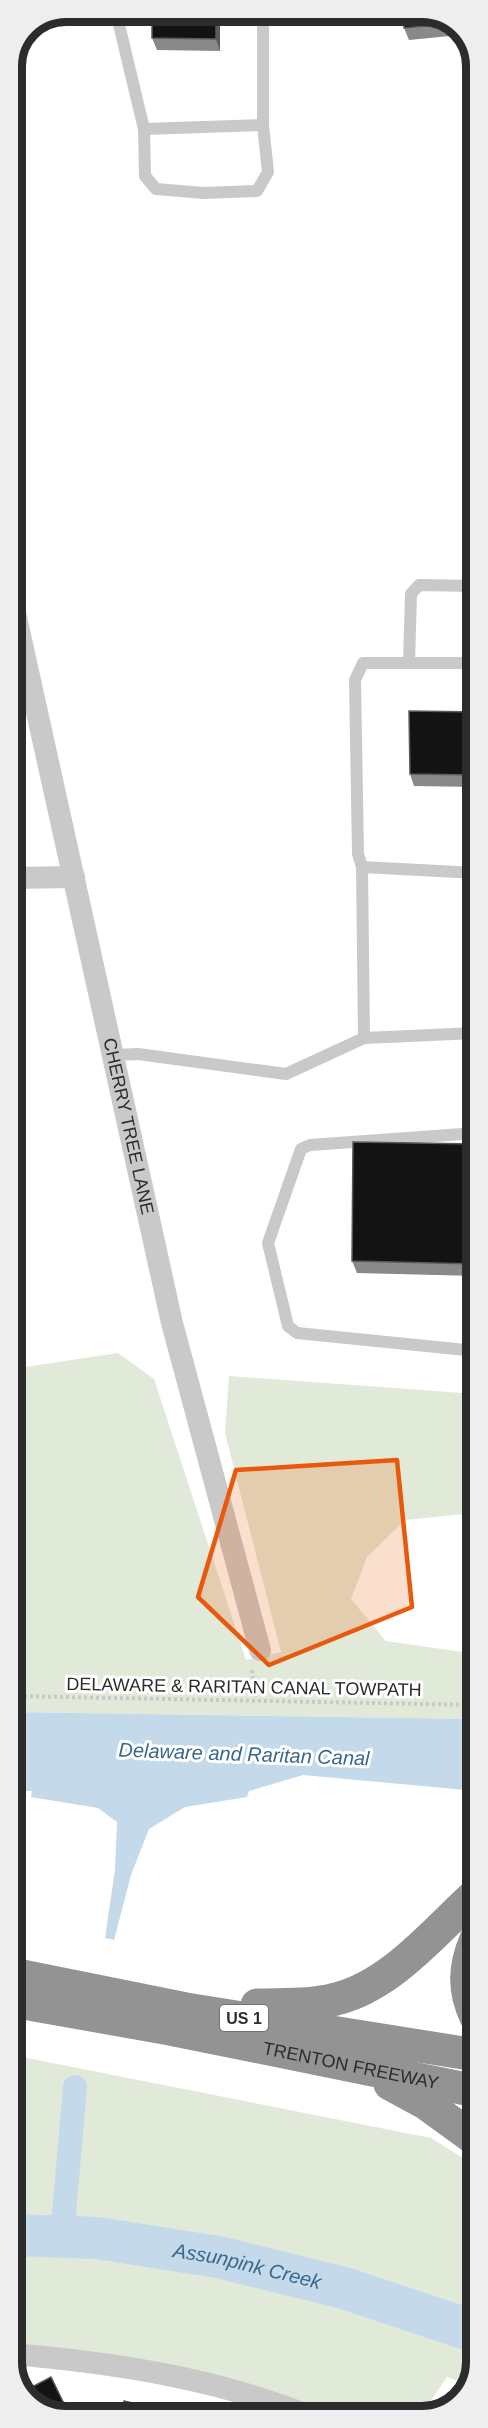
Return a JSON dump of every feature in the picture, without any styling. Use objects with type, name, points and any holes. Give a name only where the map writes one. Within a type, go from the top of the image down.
[{"type":"highway","points":[[186,2008],[336,2000],[365,1988],[390,1972],[465,1904]]},
{"type":"highway","name":"TRENTON FREEWAY","points":[[23,1976],[186,2008],[465,2053]]},
{"type":"highway","name":"TRENTON FREEWAY","points":[[23,2003],[170,2029],[465,2089]]},
{"type":"highway","points":[[362,2069],[425,2103],[465,2131]]},
{"type":"street","name":"CHERRY TREE LANE","points":[[22,645],[172,1323],[260,1650]]},
{"type":"street","points":[[22,878],[74,878]]},
{"type":"street","points":[[23,2355],[94,2361],[160,2372],[224,2387],[279,2405]]},
{"type":"lane","points":[[118,22],[144,129],[145,176],[156,189],[214,193],[257,191],[268,172],[263,124],[263,23]]},
{"type":"lane","points":[[144,129],[263,124]]},
{"type":"lane","points":[[408,663],[411,594],[419,585],[465,585]]},
{"type":"lane","points":[[364,1038],[362,867],[358,854],[356,680],[363,663],[465,663]]},
{"type":"lane","points":[[362,867],[465,872]]},
{"type":"lane","points":[[113,1055],[138,1054],[286,1074],[364,1038],[465,1033]]},
{"type":"lane","points":[[465,1134],[310,1145],[301,1149],[268,1243],[288,1326],[297,1333],[465,1350]]},
{"type":"path","points":[[256,1700],[250,1674],[260,1650]]},
{"type":"path","name":"DELAWARE & RARITAN CANAL TOWPATH","points":[[23,1696],[465,1705]]},
{"type":"highlighted area","points":[[397,1460],[412,1607],[269,1665],[198,1597],[236,1470]]},
{"type":"green space","points":[[118,1353],[154,1379],[246,1660],[281,1652],[225,1433],[229,1376],[465,1393],[465,1514],[405,1520],[367,1557],[351,1599],[386,1641],[465,1652],[465,1719],[23,1712],[23,1367]]},
{"type":"green space","points":[[23,2057],[431,2138],[465,2159],[465,2370],[460,2382],[447,2377],[427,2405],[264,2405],[23,2352]]},
{"type":"water","name":"Delaware and Raritan Canal","points":[[23,1712],[465,1719],[465,1790],[303,1775],[249,1791],[247,1797],[185,1807],[149,1829],[131,1875],[114,1940],[105,1938],[115,1870],[117,1822],[98,1808],[31,1797],[32,1791],[23,1791]]},
{"type":"building","points":[[152,22],[216,22],[216,39],[152,38]]},
{"type":"building","points":[[404,23],[436,25],[404,28]]},
{"type":"building","points":[[409,711],[465,712],[465,775],[410,774]]},
{"type":"building","points":[[353,1142],[465,1144],[465,1264],[352,1261]]},
{"type":"building","points":[[51,2377],[65,2405],[47,2401],[31,2387]]},
{"type":"building","points":[[124,2401],[141,2405],[123,2405]]},
{"type":"waterway","points":[[62,2237],[75,2087]]},
{"type":"waterway","name":"Assunpink Creek","points":[[23,2235],[97,2238],[218,2257],[344,2288],[465,2328]]}]
